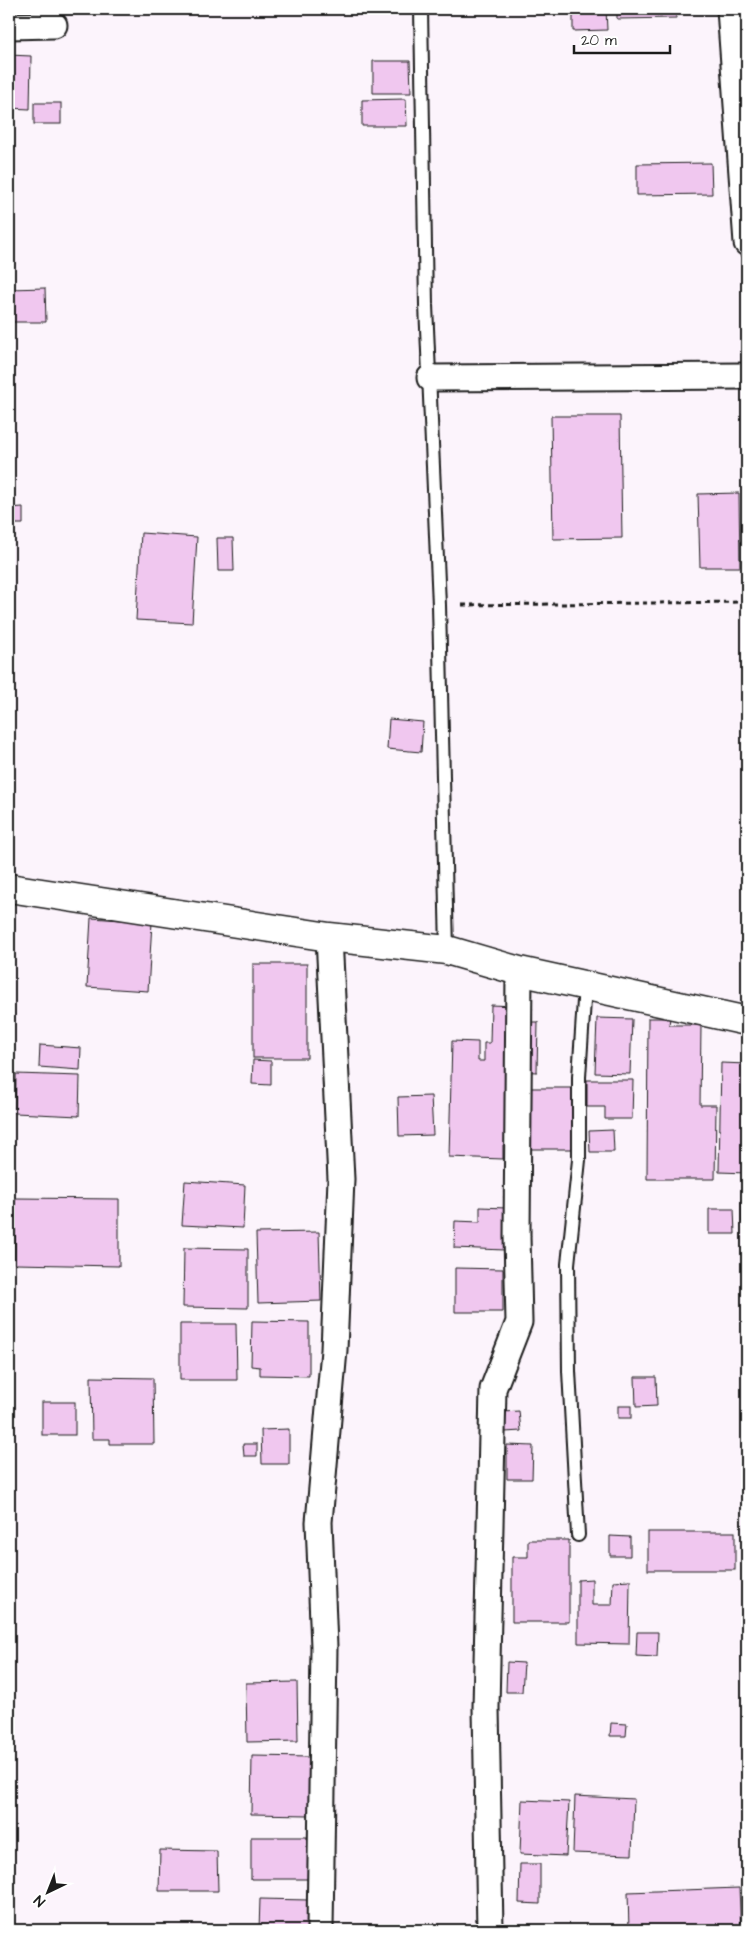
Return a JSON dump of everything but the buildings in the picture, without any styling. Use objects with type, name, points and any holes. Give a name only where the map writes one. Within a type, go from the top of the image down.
[{"type":"street","points":[[730,9],[747,243]]},
{"type":"street","points":[[9,26],[54,25]]},
{"type":"street","points":[[430,378],[747,376]]},
{"type":"street","points":[[9,888],[329,937],[447,950],[518,971],[585,984],[747,1021]]},
{"type":"street","points":[[320,1930],[324,1646],[319,1522],[334,1350],[341,1179],[329,937]]},
{"type":"street","points":[[490,1930],[486,1708],[493,1389],[519,1322],[517,1236],[518,971]]},
{"type":"lane","points":[[421,9],[426,295],[439,605],[447,950]]},
{"type":"lane","points":[[578,1535],[569,1371],[568,1264],[580,1160],[579,1077],[585,984]]},
{"type":"path","points":[[439,605],[747,602]]}]
